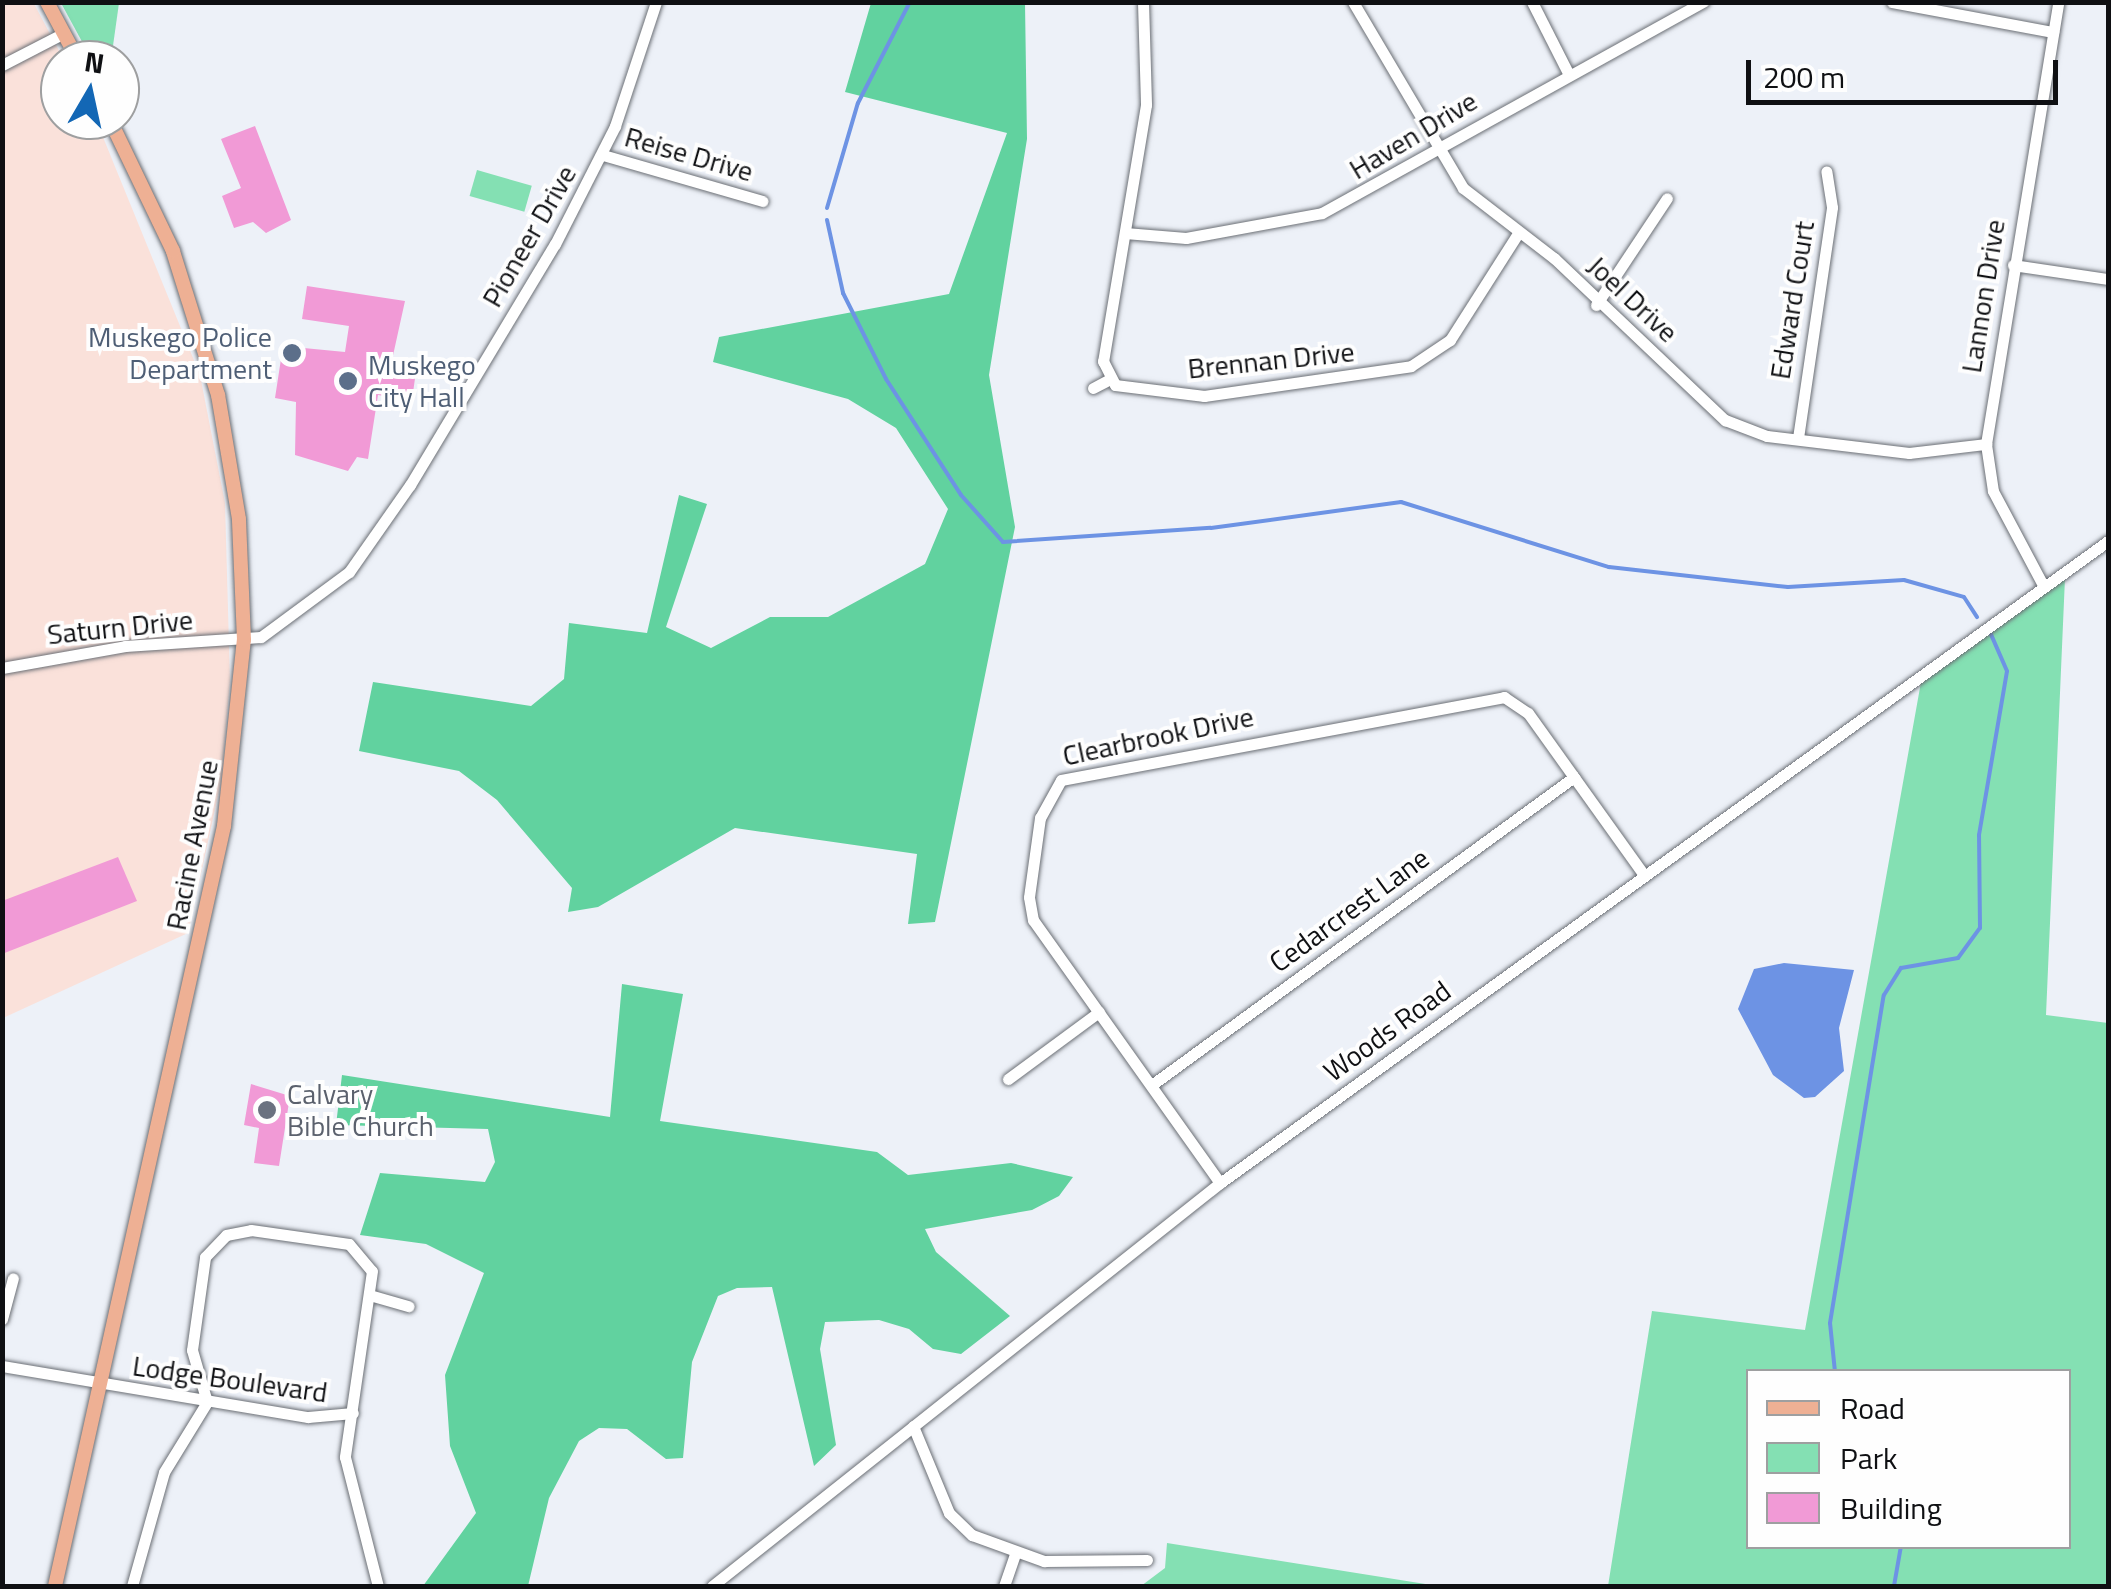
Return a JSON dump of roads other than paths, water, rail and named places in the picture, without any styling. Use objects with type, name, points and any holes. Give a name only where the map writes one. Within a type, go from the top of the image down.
[{"type":"main road","points":[[48,2],[68,40]]},
{"type":"main road","name":"Racine Avenue","points":[[55,1586],[224,826],[244,640],[239,519],[218,394],[173,251],[120,140]]},
{"type":"street","name":"Pioneer Drive","points":[[244,640],[317,601],[368,549],[602,155],[656,2]]},
{"type":"street","points":[[1093,388],[1108,380],[1104,362],[1146,106],[1144,2]]},
{"type":"street","name":"Joel Drive","points":[[1353,2],[1438,150],[1474,200],[1517,235],[1554,258],[1596,305],[1725,420],[1798,438],[1909,454],[1986,444]]},
{"type":"street","points":[[1532,2],[1566,71]]},
{"type":"street","name":"Haven Drive","points":[[1125,233],[1186,238],[1295,222],[1438,150],[1566,71],[1703,2]]},
{"type":"street","points":[[1892,2],[2053,32]]},
{"type":"street","name":"Lannon Drive","points":[[2044,587],[1993,491],[1986,444],[2058,2]]},
{"type":"street","points":[[2,65],[64,33]]},
{"type":"street","name":"Reise Drive","points":[[602,155],[762,201]]},
{"type":"street","name":"Edward Court","points":[[1798,438],[1831,217],[1826,170]]},
{"type":"street","points":[[1596,305],[1667,198]]},
{"type":"street","name":"Brennan Drive","points":[[1108,380],[1204,396],[1411,366],[1450,340],[1517,235]]},
{"type":"street","points":[[2013,265],[2108,279]]},
{"type":"street","name":"Woods Road","points":[[712,1586],[1220,1183],[2108,541]]},
{"type":"street","name":"Saturn Drive","points":[[2,668],[125,646],[244,640]]},
{"type":"street","name":"Clearbrook Drive","points":[[1220,1183],[1030,910],[1043,805],[1070,776],[1494,696],[1528,713],[1644,875]]},
{"type":"street","name":"Cedarcrest Lane","points":[[1153,1084],[1574,777]]},
{"type":"street","points":[[1008,1079],[1098,1012]]},
{"type":"street","points":[[132,1586],[164,1472],[207,1402],[192,1350],[205,1257],[226,1235],[251,1230],[348,1244],[372,1271],[373,1296],[345,1456],[378,1586]]},
{"type":"street","points":[[2,1319],[12,1278]]},
{"type":"street","points":[[373,1296],[408,1306]]},
{"type":"street","name":"Lodge Boulevard","points":[[2,1366],[99,1387],[308,1417],[354,1413]]},
{"type":"street","points":[[913,1426],[949,1514],[972,1535],[1016,1552],[1064,1563],[1147,1560]]},
{"type":"street","points":[[1004,1586],[1016,1552]]},
{"type":"water","points":[[1784,963],[1854,970],[1839,1028],[1844,1071],[1815,1097],[1804,1098],[1773,1075],[1738,1009],[1754,969]]},
{"type":"waterway","points":[[827,208],[858,103],[910,2]]},
{"type":"waterway","points":[[827,220],[843,293],[886,379],[961,495],[1003,542],[1211,528],[1401,502],[1609,567],[1788,587],[1904,580],[1964,597],[1977,617]]},
{"type":"waterway","points":[[1835,1369],[1830,1323],[1884,995],[1901,968],[1958,958],[1980,928],[1979,835],[2007,671],[1990,632]]},
{"type":"waterway","points":[[1894,1586],[1900,1549]]},
{"type":"place","name":"Muskego Police Department","points":[[292,353]]},
{"type":"place","name":"Muskego City Hall","points":[[348,381]]},
{"type":"place","name":"Calvary Bible Church","points":[[267,1110]]}]
